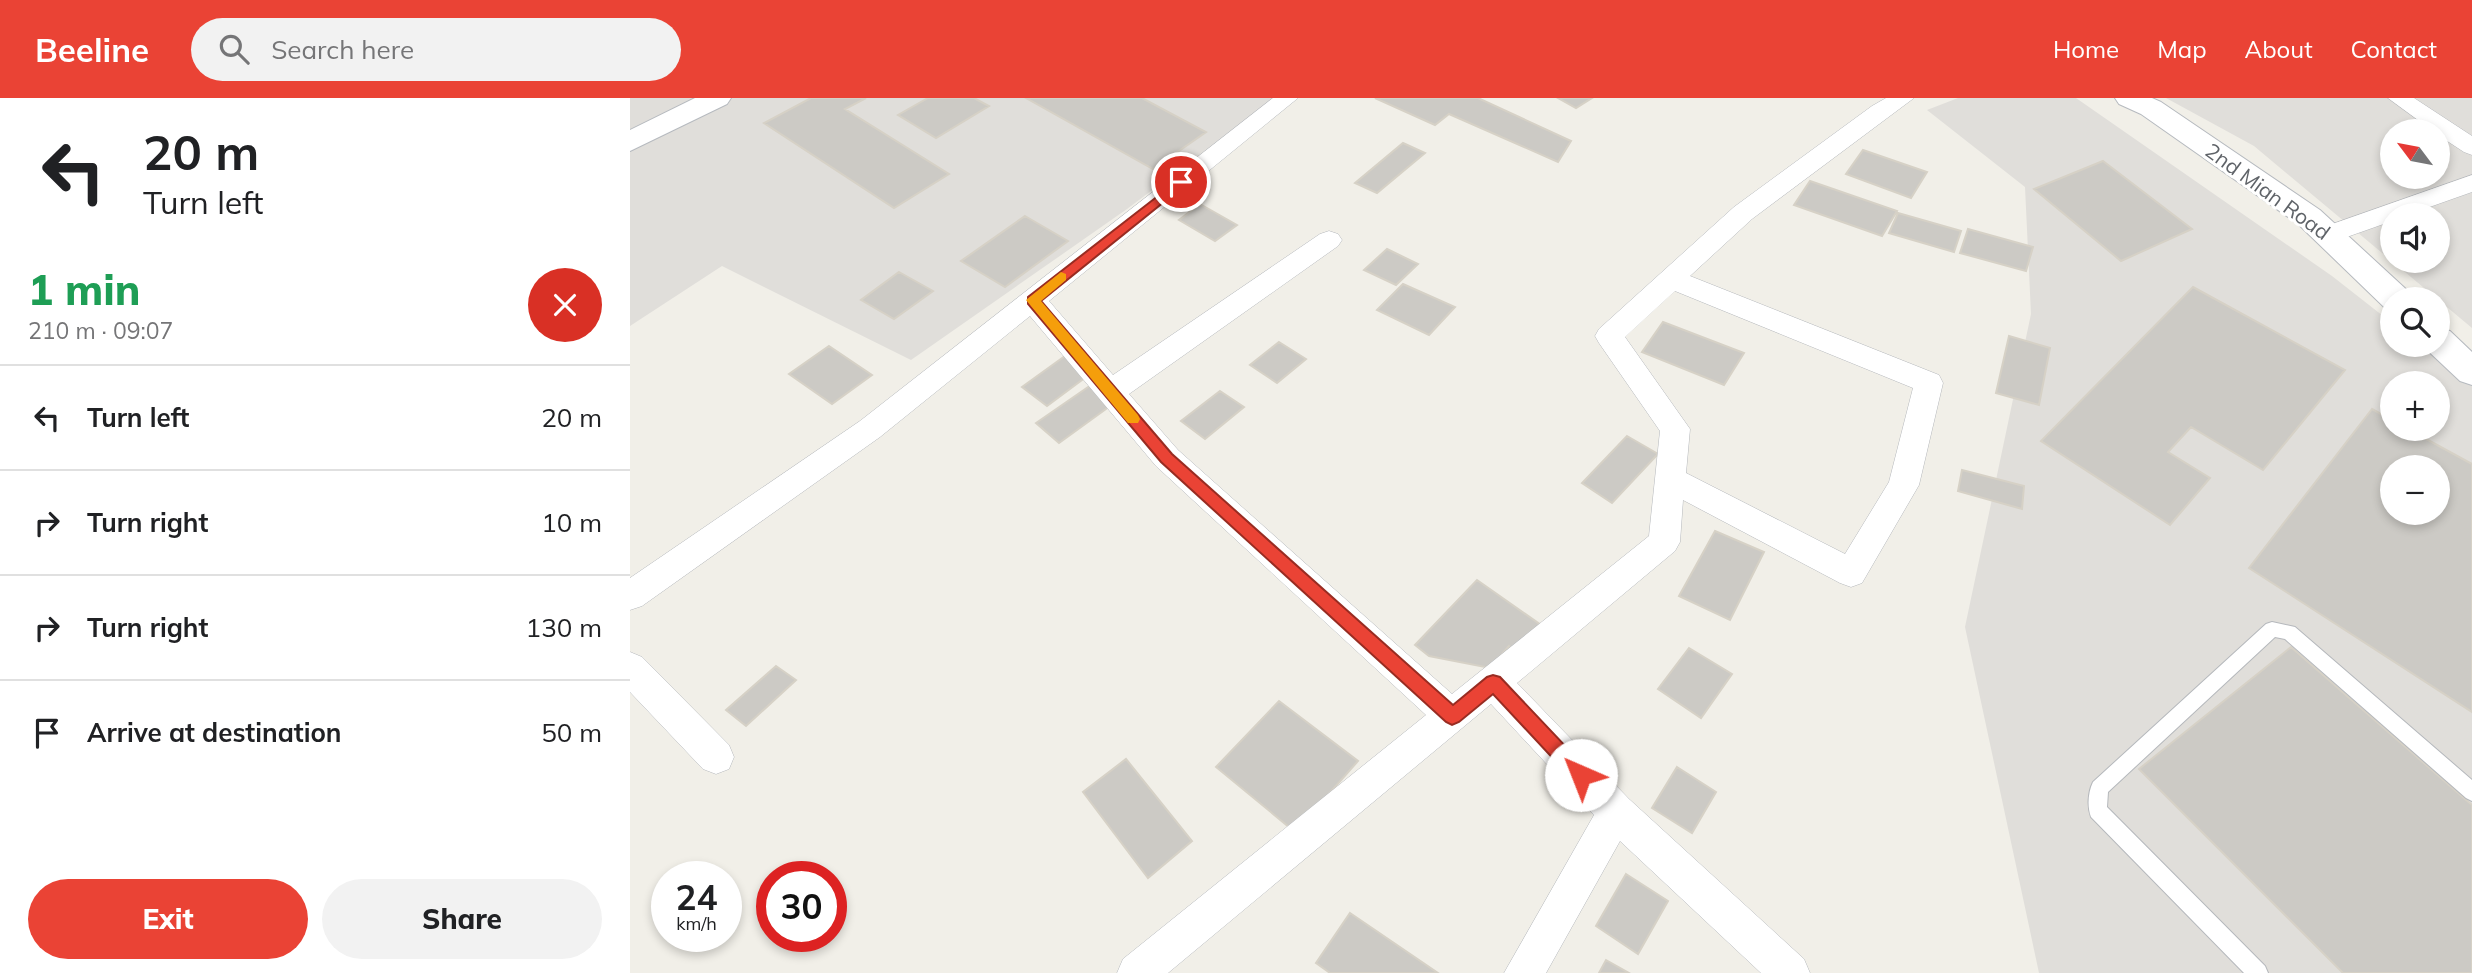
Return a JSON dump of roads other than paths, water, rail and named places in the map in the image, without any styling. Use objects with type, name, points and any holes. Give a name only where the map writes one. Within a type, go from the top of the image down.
[{"type":"main road","points":[[630,142],[717,98]]},
{"type":"main road","name":"2nd Mian Road","points":[[2129,98],[2151,108],[2330,234],[2384,287]]},
{"type":"main road","points":[[2450,351],[2472,372]]},
{"type":"street","points":[[630,596],[870,429],[1287,98]]},
{"type":"street","points":[[1137,973],[1664,542],[1675,429],[1609,336],[1744,213],[1880,111],[1903,98]]},
{"type":"street","points":[[2399,98],[2472,147]]},
{"type":"street","points":[[2330,234],[2472,183]]},
{"type":"street","points":[[1110,391],[1329,240]]},
{"type":"street","points":[[1670,479],[1851,573],[1904,485],[1929,383],[1671,279]]},
{"type":"street","points":[[1032,300],[1167,458],[1452,716]]},
{"type":"street","points":[[630,668],[716,757]]},
{"type":"street","points":[[1493,683],[1616,812],[1790,973]]},
{"type":"street","points":[[1524,973],[1616,812]]},
{"type":"lane","points":[[2258,973],[2098,811],[2099,788],[2272,629],[2289,632],[2472,792]]}]
